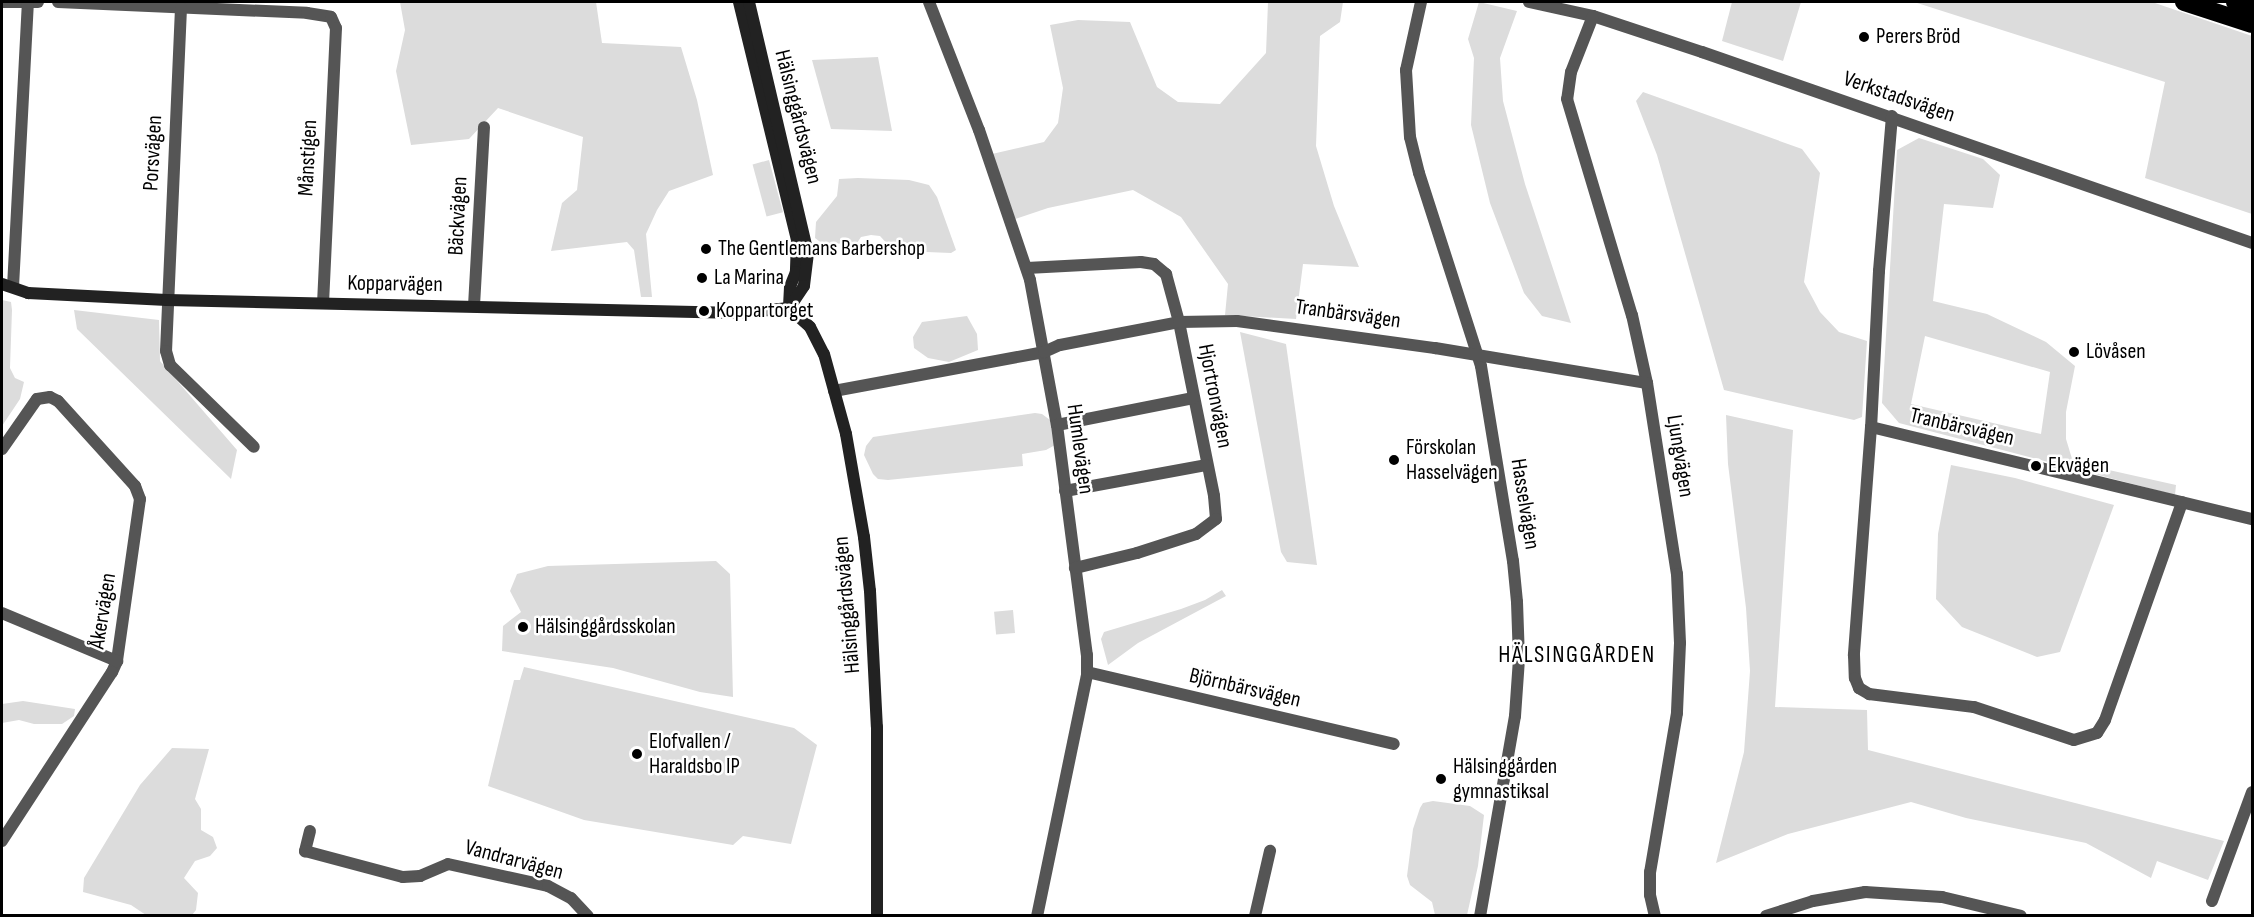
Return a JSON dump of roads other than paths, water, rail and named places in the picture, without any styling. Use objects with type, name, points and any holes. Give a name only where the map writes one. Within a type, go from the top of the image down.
[{"type":"highway","points":[[2184,2],[2253,23]]},
{"type":"highway","points":[[2203,2],[2253,23]]},
{"type":"highway","points":[[2235,2],[2253,8]]},
{"type":"street","points":[[2,2],[33,2],[7,286]]},
{"type":"street","points":[[58,2],[181,8]]},
{"type":"street","name":"Hälsinggårdsvägen","points":[[739,2],[797,240],[798,253],[790,287],[789,309]]},
{"type":"street","name":"Hälsinggårdsvägen","points":[[749,2],[808,253],[804,286],[789,309]]},
{"type":"street","name":"Humlevägen","points":[[928,2],[979,130],[1027,268],[1057,425],[1075,568],[1087,672],[1037,915]]},
{"type":"street","name":"Hasselvägen","points":[[1421,2],[1407,70],[1410,137],[1421,181],[1479,356],[1513,561],[1519,659],[1505,781],[1480,915]]},
{"type":"street","name":"Verkstadsvägen","points":[[1529,2],[1593,16],[1892,116],[1995,155],[2253,243]]},
{"type":"street","name":"Månstigen","points":[[181,8],[307,13],[331,17],[336,28],[323,303]]},
{"type":"street","name":"Porsvägen","points":[[181,8],[166,351],[170,365],[254,447]]},
{"type":"street","name":"Ljungvägen","points":[[1593,16],[1571,72],[1568,104],[1632,315],[1647,383],[1677,574],[1680,643],[1677,713],[1650,872],[1650,896],[1654,915]]},
{"type":"street","points":[[1892,116],[1879,271],[1871,427],[1854,655],[1856,683],[1862,691],[1869,694],[1974,707],[2074,740],[2097,733],[2105,720],[2182,502]]},
{"type":"street","name":"Bäckvägen","points":[[474,306],[484,127]]},
{"type":"street","name":"Hjortronvägen","points":[[1027,268],[1134,262],[1154,264],[1169,280],[1216,516],[1207,528],[1137,553],[1075,568]]},
{"type":"street","name":"Kopparvägen","points":[[7,286],[28,293],[167,300],[739,313],[789,309]]},
{"type":"street","name":"Hälsinggårdsvägen","points":[[789,309],[810,327],[824,354],[856,488],[869,585],[877,739],[877,915]]},
{"type":"street","name":"Tranbärsvägen","points":[[1044,352],[1060,345],[1179,322],[1237,321],[1275,324],[1647,383]]},
{"type":"street","points":[[834,391],[1044,352]]},
{"type":"street","name":"Åkervägen","points":[[2,449],[37,399],[44,396],[58,401],[135,486],[140,495],[117,661],[86,714],[2,841]]},
{"type":"street","points":[[1057,425],[1193,398]]},
{"type":"street","name":"Tranbärsvägen","points":[[1871,427],[2253,519]]},
{"type":"street","points":[[1065,491],[1206,465]]},
{"type":"street","points":[[2,613],[117,661]]},
{"type":"street","name":"Björnbärsvägen","points":[[1087,672],[1394,744]]},
{"type":"street","points":[[2212,902],[2253,792]]},
{"type":"street","name":"Vandrarvägen","points":[[310,831],[305,851],[403,877],[420,876],[448,864],[537,884],[566,895],[588,915]]},
{"type":"street","points":[[1255,915],[1270,851]]},
{"type":"street","points":[[1766,915],[1822,899],[1876,892],[1942,897],[2021,915]]},
{"type":"place","name":"Perers Bröd","points":[[1864,37]]},
{"type":"place","name":"The Gentlemans Barbershop","points":[[706,249]]},
{"type":"place","name":"La Marina","points":[[702,278]]},
{"type":"place","name":"Koppartorget","points":[[704,311]]},
{"type":"place","name":"Lövåsen","points":[[2074,352]]},
{"type":"place","name":"Förskolan Hasselvägen","points":[[1394,460]]},
{"type":"place","name":"Ekvägen","points":[[2036,466]]},
{"type":"place","name":"Hälsinggårdsskolan","points":[[523,627]]},
{"type":"place","name":"Elofvallen / Haraldsbo IP","points":[[637,754]]},
{"type":"place","name":"Hälsinggården gymnastiksal","points":[[1441,779]]},
{"type":"district","name":"HÄLSINGGÅRDEN","points":[[1577,655]]}]
